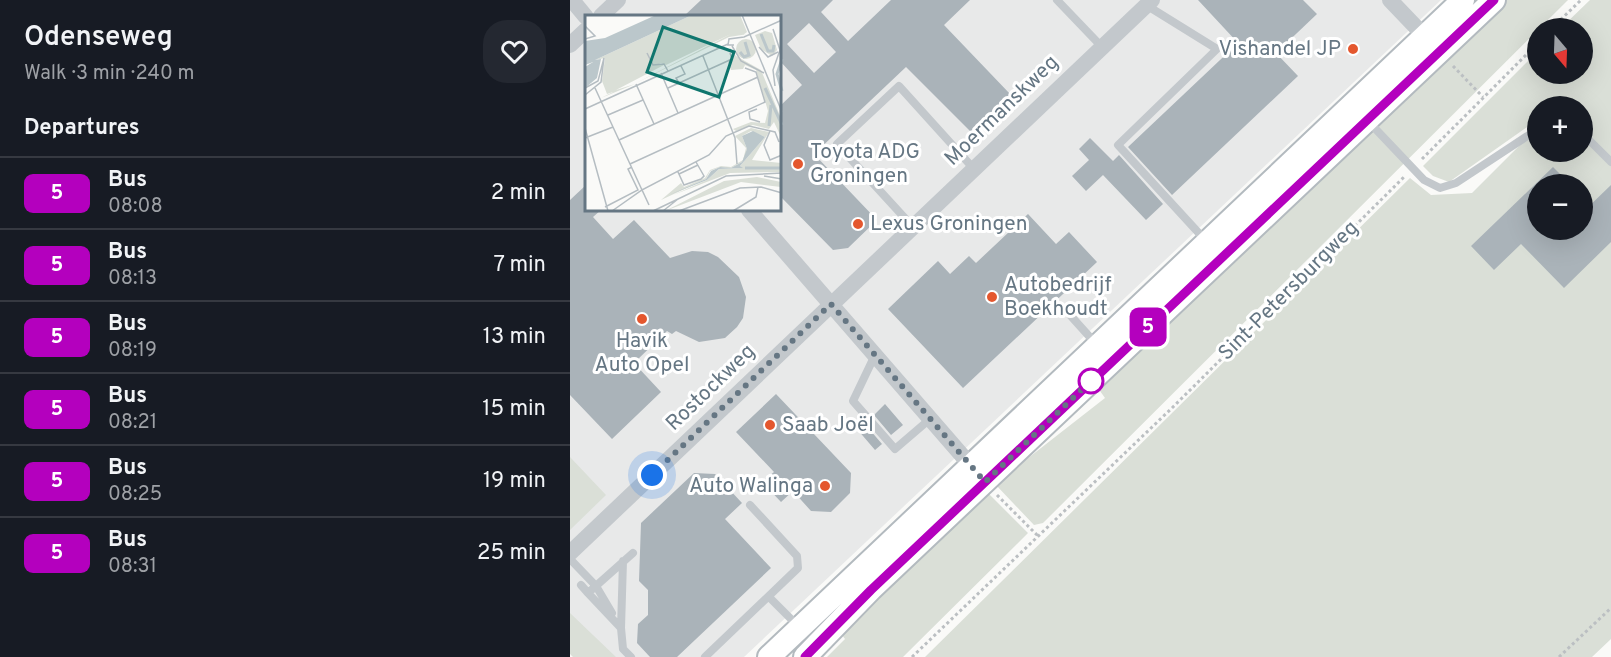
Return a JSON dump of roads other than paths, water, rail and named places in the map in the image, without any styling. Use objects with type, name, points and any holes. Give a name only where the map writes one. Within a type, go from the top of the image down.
[{"type":"street","points":[[572,0],[585,16]]},
{"type":"street","points":[[602,15],[618,0]]},
{"type":"street","points":[[1390,0],[1432,44]]},
{"type":"street","points":[[1432,44],[1463,0]]},
{"type":"street","points":[[769,657],[808,641],[977,473],[1432,44],[1494,0]]},
{"type":"street","name":"Moermanskweg","points":[[831,304],[1149,2]]},
{"type":"street","points":[[570,45],[585,31]]},
{"type":"street","points":[[751,212],[977,473]]},
{"type":"street","name":"Rostockweg","points":[[570,553],[831,304]]},
{"type":"lane","points":[[1057,0],[1102,47]]},
{"type":"lane","points":[[1149,2],[1217,49],[1118,145],[1214,250]]},
{"type":"lane","points":[[913,227],[837,144],[868,114],[899,86],[974,169]]},
{"type":"lane","points":[[1360,112],[1429,184],[1440,188],[1451,186],[1527,136]]},
{"type":"lane","points":[[1593,144],[1611,162]]},
{"type":"lane","points":[[1070,315],[1105,353]]},
{"type":"lane","points":[[875,355],[854,401],[895,449],[930,419]]},
{"type":"lane","points":[[705,657],[798,568],[797,556],[750,505]]},
{"type":"lane","points":[[588,593],[633,553]]},
{"type":"lane","points":[[570,559],[596,586],[621,628]]},
{"type":"lane","points":[[623,561],[621,628],[623,649],[631,657]]},
{"type":"lane","points":[[581,585],[621,628]]},
{"type":"lane","points":[[769,597],[808,641]]},
{"type":"place","name":"Vishandel JP","points":[[1353,49]]},
{"type":"place","name":"Toyota ADG Groningen","points":[[798,164]]},
{"type":"place","name":"Lexus Groningen","points":[[858,224]]},
{"type":"place","name":"Autobedrijf Boekhoudt","points":[[992,297]]},
{"type":"place","name":"Havik Auto Opel","points":[[642,319]]},
{"type":"place","name":"Saab Joël","points":[[770,425]]},
{"type":"place","name":"Auto Walinga","points":[[825,486]]}]
